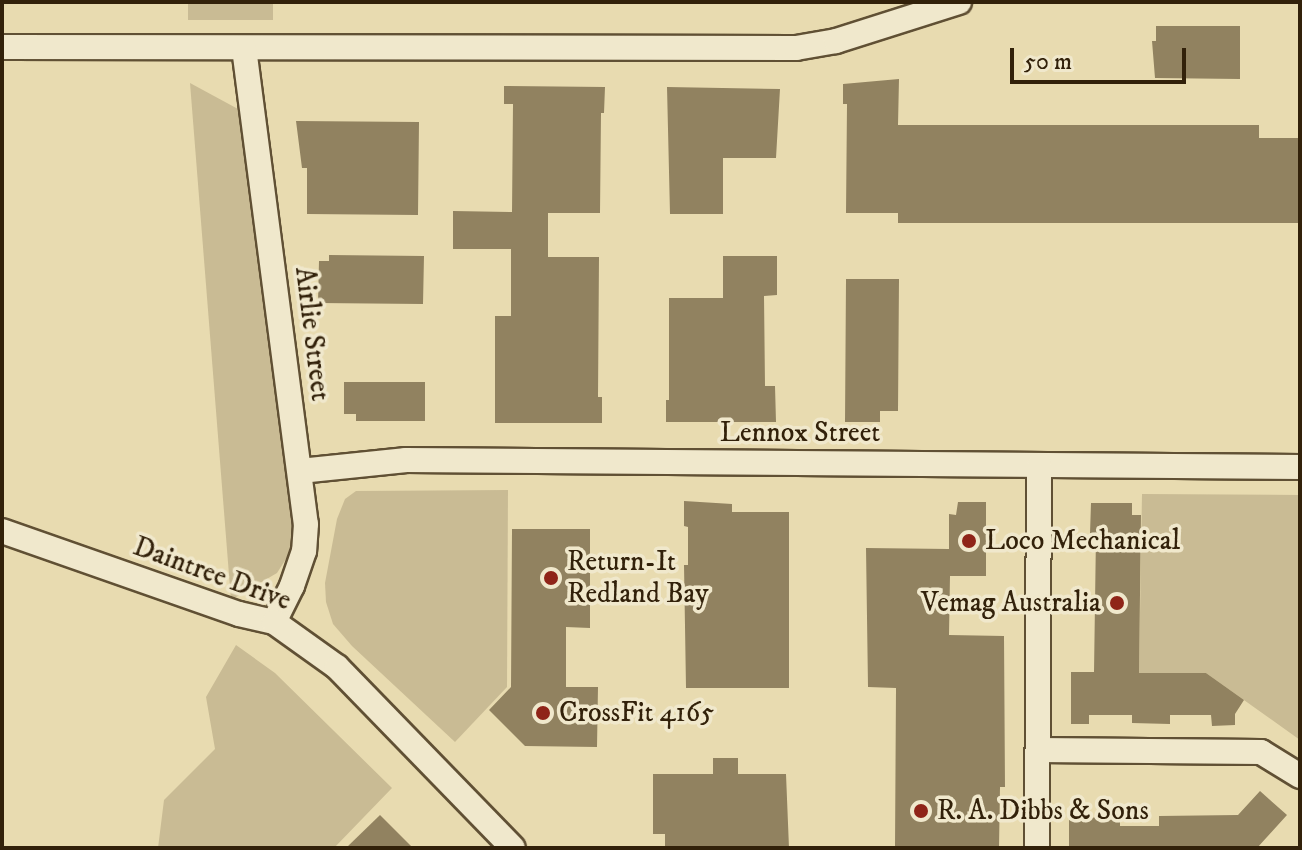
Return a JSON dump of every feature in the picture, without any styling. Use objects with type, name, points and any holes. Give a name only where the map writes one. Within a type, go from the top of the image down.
[{"type":"street","points":[[2,47],[796,48],[836,41],[959,2]]},
{"type":"street","name":"Airlie Street","points":[[244,48],[306,524],[304,551],[274,622]]},
{"type":"street","name":"Lennox Street","points":[[300,471],[406,460],[1300,467]]},
{"type":"street","points":[[1037,848],[1039,465]]},
{"type":"street","name":"Daintree Drive","points":[[2,531],[239,614],[274,622],[337,667],[513,848]]},
{"type":"street","points":[[1038,750],[1261,752],[1300,776]]},
{"type":"shaded area","points":[[188,2],[273,2],[273,20],[188,20]]},
{"type":"shaded area","points":[[190,83],[238,109],[296,519],[293,548],[277,573],[231,600]]},
{"type":"shaded area","points":[[508,490],[507,687],[455,742],[352,646],[333,624],[326,602],[325,583],[337,519],[345,499],[356,491]]},
{"type":"shaded area","points":[[1142,494],[1300,495],[1300,740],[1206,673],[1139,673]]},
{"type":"shaded area","points":[[236,645],[275,673],[392,788],[334,848],[158,848],[164,800],[215,749],[206,697]]},
{"type":"building","points":[[1156,26],[1240,26],[1240,79],[1155,78],[1152,41],[1156,41]]},
{"type":"building","points":[[899,79],[898,125],[1259,125],[1259,138],[1300,138],[1300,223],[898,223],[898,213],[846,213],[847,104],[843,104],[843,84]]},
{"type":"building","points":[[504,86],[605,87],[604,113],[601,113],[600,213],[548,213],[548,257],[599,257],[598,397],[602,397],[602,423],[495,423],[495,316],[511,316],[511,249],[453,249],[453,211],[512,212],[513,104],[504,104]]},
{"type":"building","points":[[667,87],[780,89],[776,158],[723,158],[723,214],[670,214]]},
{"type":"building","points":[[296,121],[419,122],[418,215],[307,214],[307,168],[302,168]]},
{"type":"building","points":[[329,255],[424,256],[423,304],[318,303],[319,261],[329,261]]},
{"type":"building","points":[[723,256],[777,256],[777,295],[764,296],[765,386],[775,386],[776,422],[666,422],[666,400],[669,400],[669,298],[723,298]]},
{"type":"building","points":[[846,279],[899,279],[898,411],[880,411],[880,422],[845,422]]},
{"type":"building","points":[[344,382],[425,382],[425,421],[356,421],[356,414],[344,414]]},
{"type":"building","points":[[684,501],[732,504],[732,512],[789,512],[789,688],[686,688],[684,565],[688,565],[688,527],[684,526]]},
{"type":"building","points":[[958,502],[986,502],[986,576],[950,576],[949,635],[1004,636],[1005,787],[1000,787],[999,848],[895,848],[896,688],[868,687],[866,548],[949,549],[949,514],[956,515]]},
{"type":"building","points":[[1091,503],[1132,503],[1132,515],[1141,515],[1139,673],[1206,673],[1244,700],[1235,714],[1235,725],[1212,726],[1211,715],[1170,715],[1170,724],[1132,723],[1132,715],[1089,715],[1089,724],[1071,724],[1071,672],[1094,672],[1096,534],[1090,534]]},
{"type":"building","name":"Return-It Redland Bay","points":[[512,529],[590,529],[590,628],[566,627],[566,687],[598,687],[597,747],[525,746],[489,710],[511,687]]},
{"type":"building","points":[[713,758],[738,758],[738,774],[786,774],[789,848],[665,848],[665,834],[653,834],[653,774],[713,774]]},
{"type":"building","points":[[1260,791],[1287,815],[1257,848],[1069,848],[1069,820],[1120,815],[1120,826],[1159,826],[1159,816],[1238,815]]},
{"type":"building","points":[[380,815],[413,848],[346,848]]},
{"type":"place","name":"Loco Mechanical","points":[[969,541]]},
{"type":"place","name":"Return-It Redland Bay","points":[[551,578]]},
{"type":"place","name":"Vemag Australia","points":[[1117,603]]},
{"type":"place","name":"CrossFit 4165","points":[[543,713]]},
{"type":"place","name":"R. A. Dibbs & Sons","points":[[921,811]]}]
